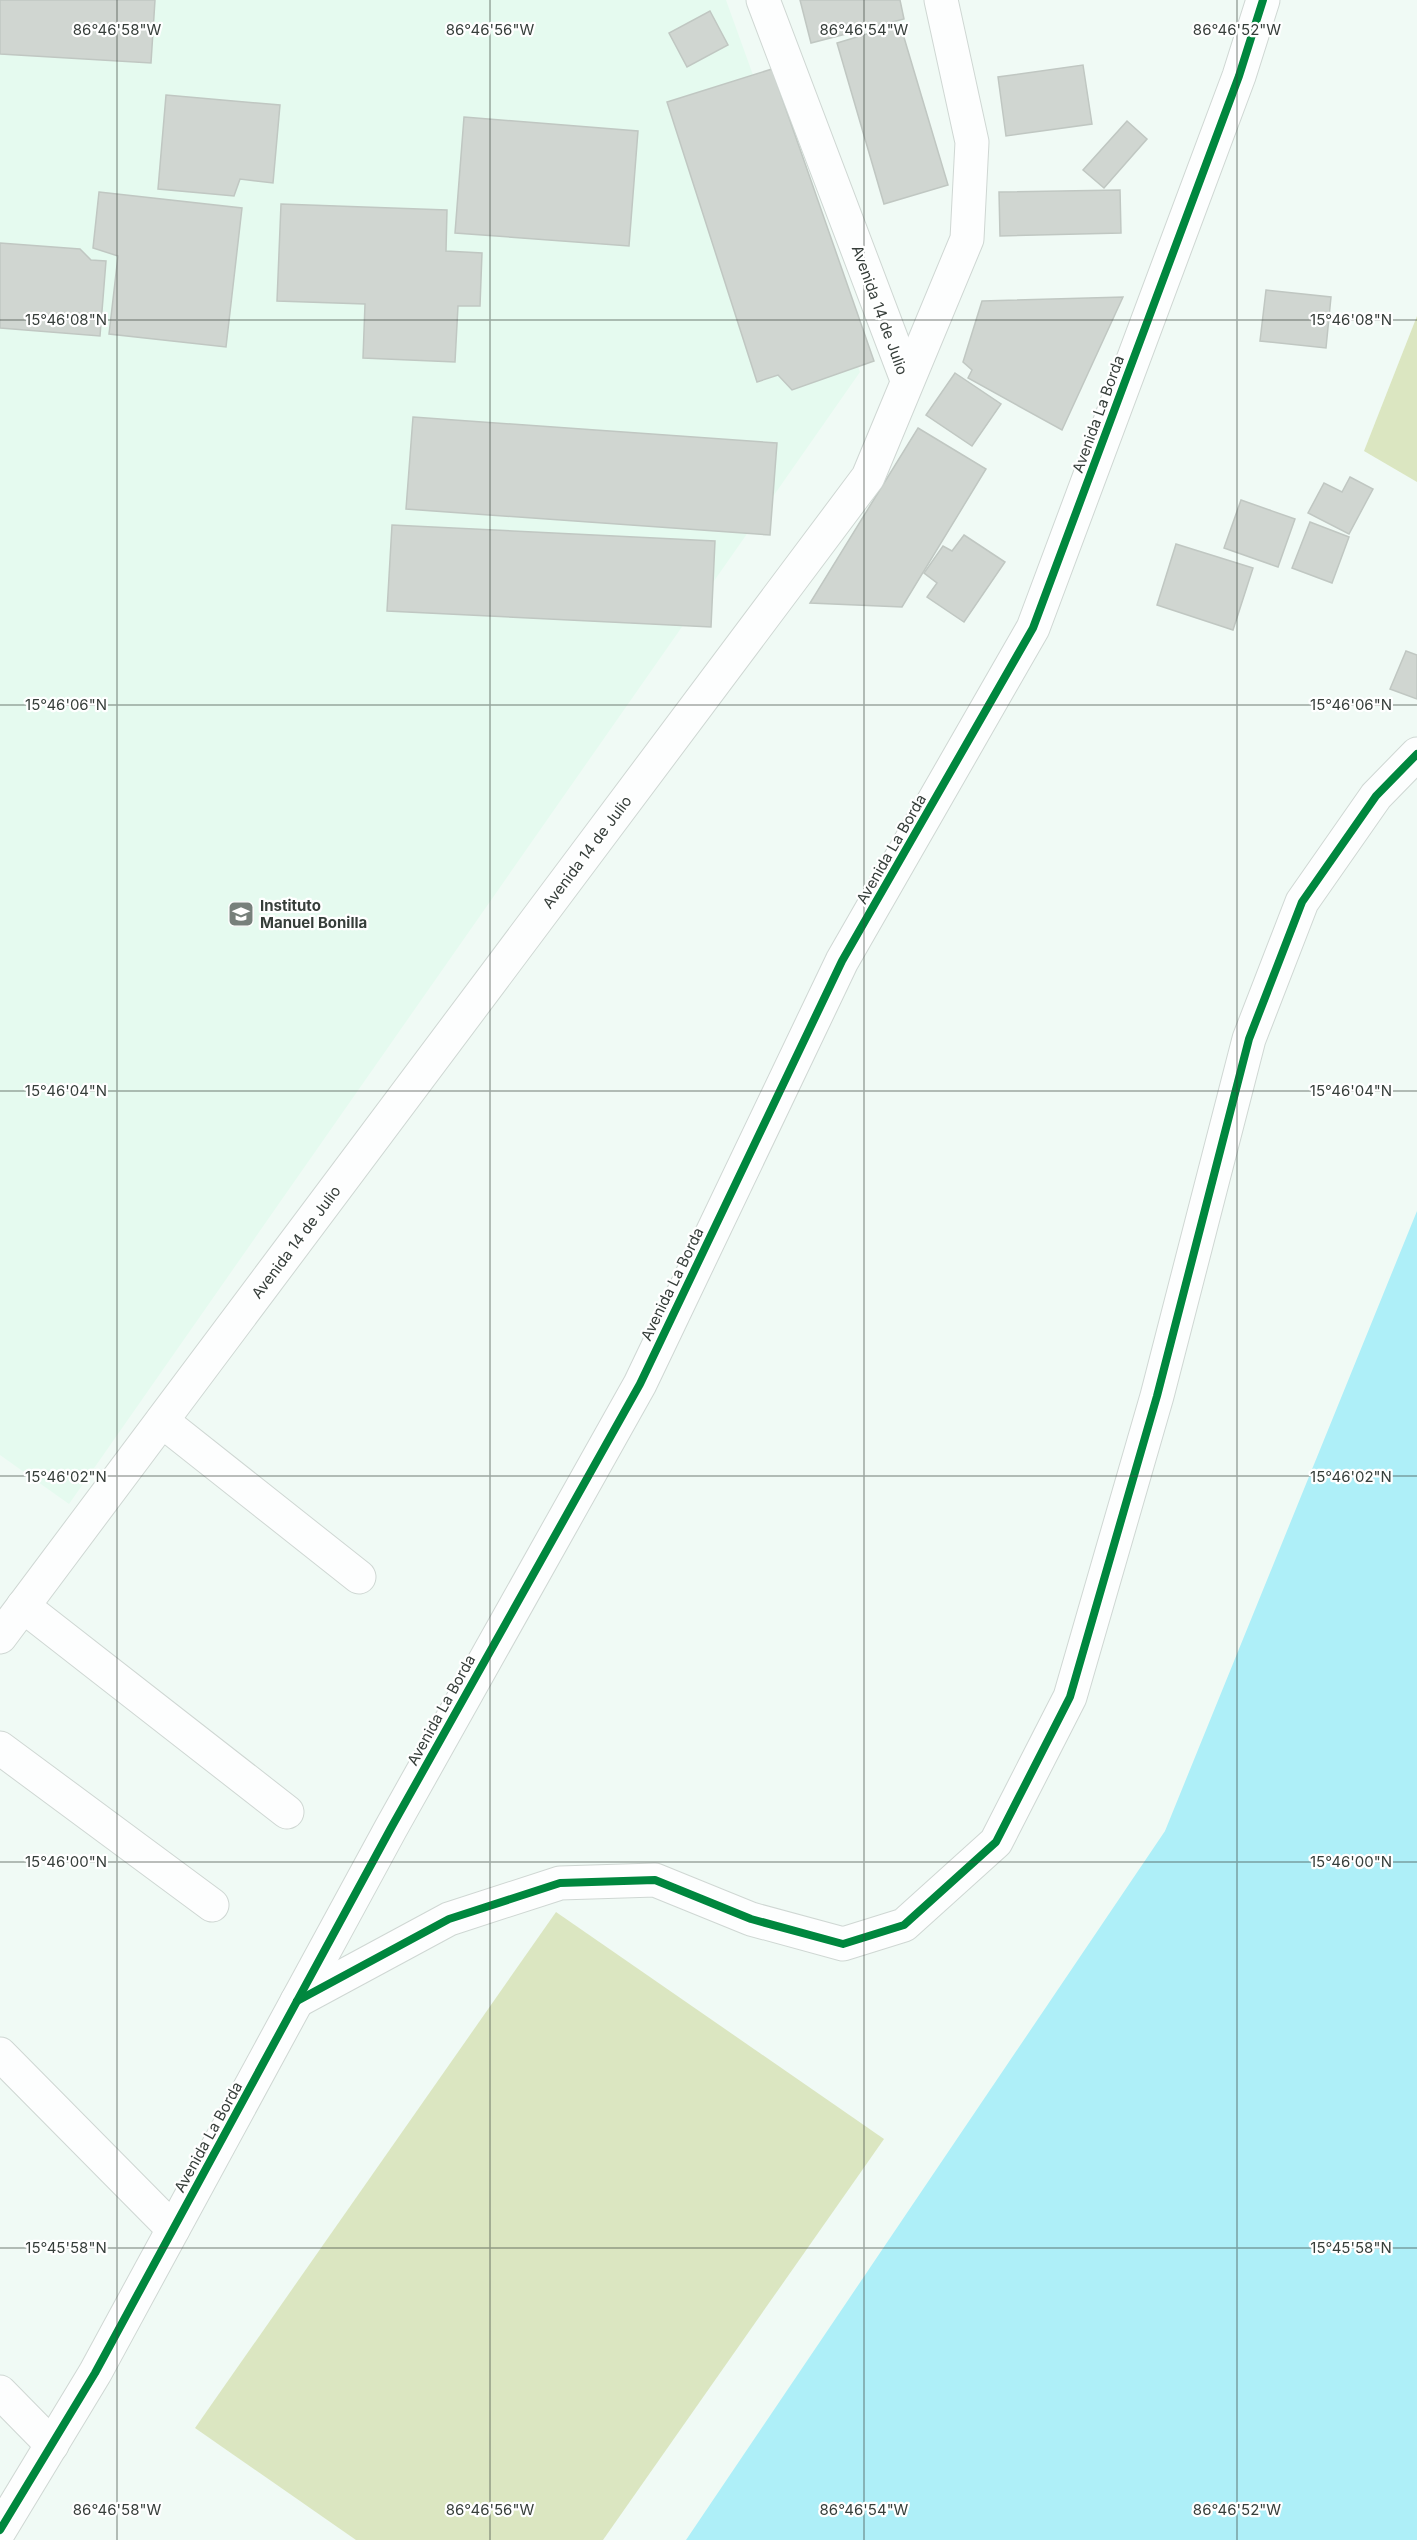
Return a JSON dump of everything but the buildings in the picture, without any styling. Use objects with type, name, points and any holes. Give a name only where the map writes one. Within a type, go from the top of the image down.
[{"type":"street","name":"Avenida 14 de Julio","points":[[0,1637],[867,477],[906,380],[763,0]]},
{"type":"street","points":[[906,380],[967,239],[972,142],[941,0]]},
{"type":"street","name":"Avenida La Borda","points":[[0,2530],[95,2373],[391,1828],[640,1383],[842,961],[1033,628],[1239,76],[1263,0]]},
{"type":"street","points":[[297,2001],[449,1919],[560,1883],[655,1880],[751,1919],[843,1944],[904,1925],[996,1842],[1070,1697],[1156,1396],[1249,1039],[1302,902],[1376,796],[1417,754]]},
{"type":"street","points":[[162,1421],[359,1577]]},
{"type":"street","points":[[23,1606],[287,1812]]},
{"type":"street","points":[[0,1748],[212,1905]]},
{"type":"street","points":[[0,2054],[173,2229]]},
{"type":"street","points":[[0,2392],[52,2445]]},
{"type":"shaded area","name":"Instituto Manuel Bonilla","points":[[0,0],[726,0],[860,372],[69,1504],[0,1455]]},
{"type":"green space","points":[[1417,316],[1417,482],[1364,451]]},
{"type":"green space","points":[[556,1912],[884,2139],[603,2540],[356,2540],[195,2428]]},
{"type":"water","points":[[1417,1211],[1417,2540],[686,2540],[1165,1831]]},
{"type":"cycle path","points":[[0,2530],[95,2373],[391,1828],[640,1384],[842,961],[1033,628],[1239,76],[1263,0]]},
{"type":"cycle path","points":[[297,2001],[449,1919],[560,1883],[655,1880],[751,1919],[843,1944],[904,1925],[996,1842],[1070,1697],[1157,1396],[1249,1039],[1302,902],[1376,796],[1417,754]]},
{"type":"place","name":"Instituto Manuel Bonilla","points":[[241,914]]}]
